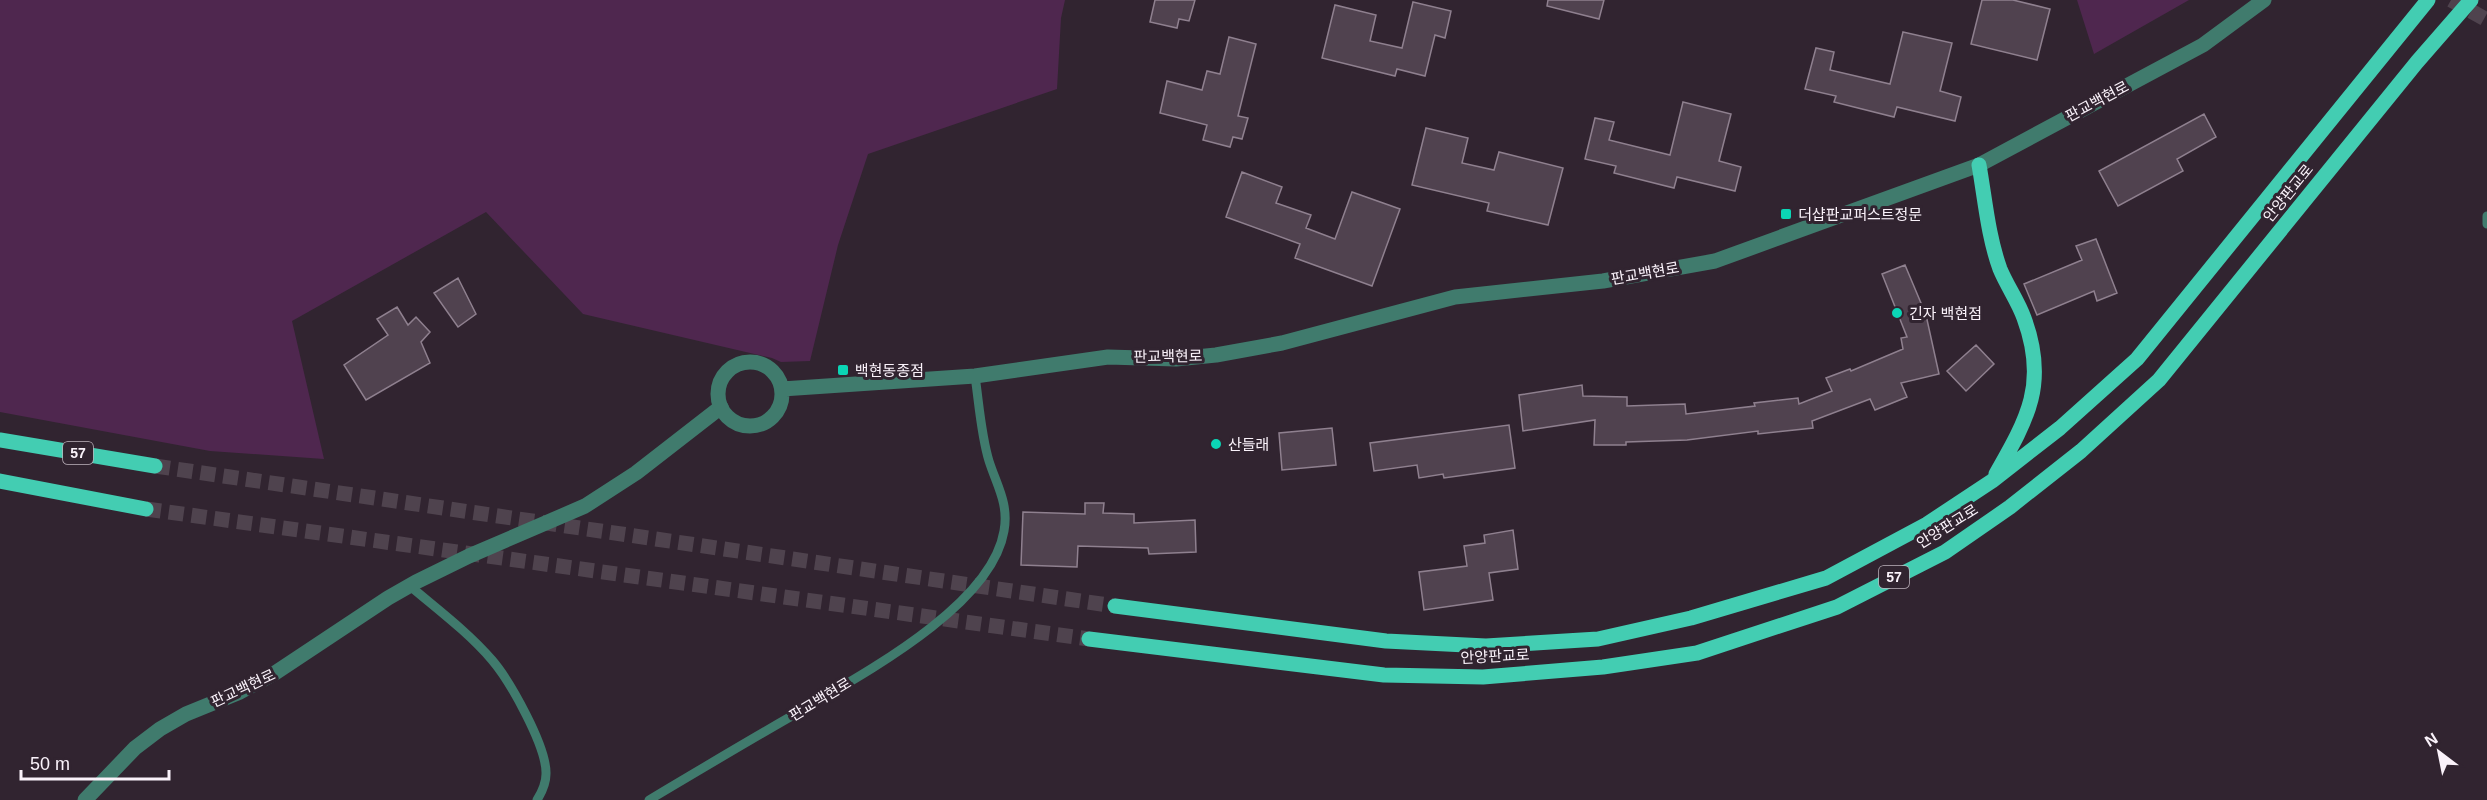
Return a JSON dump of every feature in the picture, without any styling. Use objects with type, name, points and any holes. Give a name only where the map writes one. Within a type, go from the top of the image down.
[{"type":"main road","name":"안양판교로","points":[[1115,606],[1386,641],[1486,646],[1598,639],[1691,618],[1826,578],[1927,524],[1992,481],[2060,428],[2137,359],[2428,0]]},
{"type":"main road","name":"안양판교로","points":[[1089,639],[1384,675],[1483,677],[1603,667],[1697,653],[1837,607],[1945,552],[2010,507],[2081,451],[2159,380],[2417,62],[2471,0]]},
{"type":"main road","points":[[1979,165],[2000,269],[2024,317],[2035,353],[2034,395],[2018,435],[1992,481]]},
{"type":"main road","name":"57","points":[[0,440],[155,466]]},
{"type":"main road","points":[[0,481],[146,509]]},
{"type":"street","name":"판교백현로","points":[[782,388],[975,376],[1108,357],[1176,359],[1216,355],[1282,344],[1455,297],[1603,281],[1714,261],[1979,165],[2204,45],[2263,2]]},
{"type":"street","points":[[741,363],[763,364],[779,378],[782,398],[775,415],[759,425],[750,426],[732,421],[721,407],[719,386],[723,376],[731,368],[741,363]]},
{"type":"street","name":"판교백현로","points":[[85,800],[135,748],[160,729],[186,714],[240,692],[276,673],[410,586],[468,556],[585,506],[636,473],[721,407]]},
{"type":"lane","points":[[2487,216],[2487,224]]},
{"type":"lane","name":"판교백현로","points":[[649,800],[892,656],[937,622],[966,596],[984,574],[1004,533],[1006,512],[1003,496],[989,460],[975,376]]},
{"type":"lane","points":[[410,586],[491,658],[512,688],[543,757],[546,774],[543,791],[537,800]]},
{"type":"shaded area","points":[[0,0],[1065,0],[1061,18],[1057,89],[868,154],[838,245],[810,361],[781,362],[583,314],[486,212],[292,321],[324,459],[210,451],[0,412]]},
{"type":"shaded area","points":[[2077,0],[2189,0],[2094,54]]},
{"type":"building","points":[[1155,0],[1195,0],[1189,21],[1179,19],[1177,28],[1150,22]]},
{"type":"building","points":[[1548,0],[1604,0],[1599,19],[1547,6]]},
{"type":"building","points":[[1982,0],[2013,0],[2050,9],[2037,60],[1971,44]]},
{"type":"building","points":[[1413,2],[1451,11],[1445,38],[1435,35],[1425,76],[1397,69],[1395,76],[1322,58],[1335,5],[1376,15],[1370,41],[1402,48]]},
{"type":"building","points":[[1903,32],[1952,43],[1940,91],[1961,97],[1955,121],[1897,107],[1894,117],[1834,102],[1836,96],[1805,89],[1816,48],[1834,52],[1830,70],[1890,84]]},
{"type":"building","points":[[1229,37],[1256,44],[1238,116],[1248,118],[1242,139],[1233,137],[1230,147],[1203,140],[1207,125],[1160,113],[1167,81],[1202,90],[1207,71],[1220,74]]},
{"type":"building","points":[[1683,102],[1731,114],[1719,161],[1741,167],[1735,191],[1677,177],[1674,188],[1614,173],[1616,166],[1585,159],[1595,118],[1614,122],[1609,140],[1670,155]]},
{"type":"building","points":[[2204,114],[2216,137],[2177,159],[2183,171],[2118,206],[2099,171]]},
{"type":"building","points":[[1426,128],[1468,138],[1462,163],[1494,170],[1499,152],[1563,168],[1548,225],[1487,211],[1489,203],[1412,185]]},
{"type":"building","points":[[1242,172],[1282,187],[1276,203],[1311,215],[1306,228],[1335,239],[1352,192],[1400,209],[1372,286],[1295,258],[1300,244],[1226,217]]},
{"type":"building","points":[[2096,239],[2117,293],[2097,301],[2094,291],[2037,315],[2024,284],[2082,260],[2076,246]]},
{"type":"building","points":[[1905,265],[1926,315],[1939,374],[1901,383],[1907,397],[1875,410],[1870,399],[1812,421],[1813,428],[1758,434],[1758,431],[1687,440],[1594,445],[1595,420],[1523,431],[1519,395],[1582,385],[1583,396],[1627,397],[1627,406],[1685,404],[1686,414],[1755,406],[1754,403],[1798,398],[1799,404],[1832,391],[1826,378],[1850,369],[1851,371],[1903,349],[1901,338],[1907,337],[1882,274]]},
{"type":"building","points":[[458,278],[476,314],[458,327],[434,293]]},
{"type":"building","points":[[397,307],[408,325],[416,317],[430,332],[421,342],[430,363],[366,400],[344,365],[388,335],[377,319]]},
{"type":"building","points":[[1976,345],[1994,364],[1966,391],[1947,371]]},
{"type":"building","points":[[1509,425],[1515,468],[1444,478],[1443,474],[1419,478],[1417,465],[1374,471],[1370,443]]},
{"type":"building","points":[[1332,428],[1336,465],[1282,470],[1279,433]]},
{"type":"building","points":[[1085,503],[1104,503],[1103,513],[1134,514],[1134,523],[1195,520],[1196,552],[1149,554],[1148,548],[1078,546],[1077,567],[1021,565],[1023,512],[1085,514]]},
{"type":"building","points":[[1513,530],[1518,569],[1489,573],[1493,600],[1424,610],[1419,572],[1467,566],[1464,546],[1485,543],[1484,535]]},
{"type":"tunnel","points":[[2451,0],[2487,20]]},
{"type":"tunnel","points":[[155,466],[1115,606]]},
{"type":"tunnel","points":[[146,509],[1089,639]]},
{"type":"place","name":"더샵판교퍼스트정문","points":[[1786,214]]},
{"type":"place","name":"긴자 백현점","points":[[1897,313]]},
{"type":"place","name":"백현동종점","points":[[843,370]]},
{"type":"place","name":"산들래","points":[[1216,444]]}]
